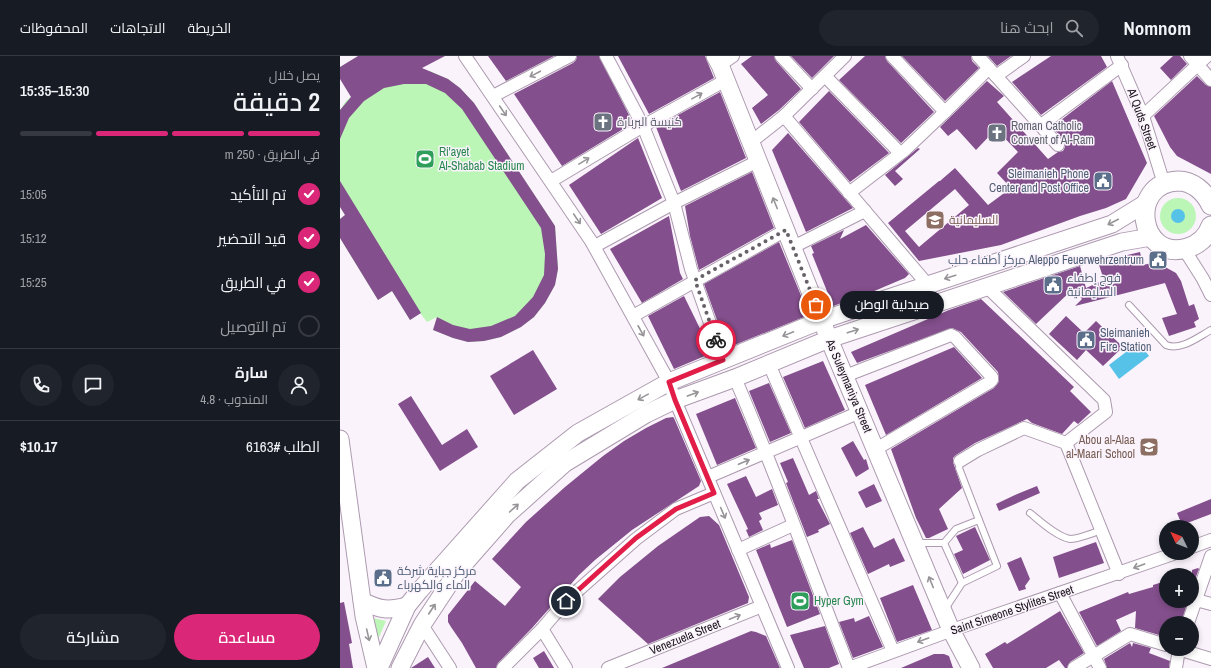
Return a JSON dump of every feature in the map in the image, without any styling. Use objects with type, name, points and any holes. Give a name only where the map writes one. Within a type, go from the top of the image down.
[{"type":"main road","name":"As Suleymaniya Street","points":[[724,64],[751,142],[829,339],[943,612],[971,668]]},
{"type":"main road","points":[[1210,196],[1191,183],[1173,181],[1164,184],[1153,192],[1146,203],[1144,214],[1146,226],[1151,237],[1163,246],[1177,250],[1199,243],[1206,236],[1211,226]]},
{"type":"main road","points":[[377,668],[407,606],[420,590],[517,481],[578,433],[669,382],[723,360],[822,320],[1112,224],[1146,203]]},
{"type":"main road","points":[[400,668],[422,625],[457,572],[506,515],[565,463],[646,414],[675,400],[735,378],[829,339],[1122,242],[1151,237]]},
{"type":"main road","points":[[340,439],[362,601],[377,668]]},
{"type":"main road","points":[[362,601],[377,608],[394,610],[407,606]]},
{"type":"street","points":[[493,96],[570,56]]},
{"type":"street","points":[[606,56],[643,126],[674,203],[695,280],[723,360]]},
{"type":"street","points":[[782,56],[812,89]]},
{"type":"street","points":[[751,142],[784,116],[845,56]]},
{"type":"street","points":[[892,56],[945,112]]},
{"type":"street","points":[[978,56],[1058,144]]},
{"type":"street","points":[[849,193],[900,152],[905,150],[945,112],[992,72],[1024,56]]},
{"type":"street","points":[[1143,116],[1194,60],[1207,56]]},
{"type":"street","points":[[470,58],[493,96],[595,246],[669,382],[675,400],[788,668]]},
{"type":"street","points":[[1040,125],[1119,60]]},
{"type":"street","name":"Al Quds Street","points":[[1119,60],[1143,116],[1164,184]]},
{"type":"street","points":[[1194,60],[1211,80]]},
{"type":"street","points":[[551,181],[643,126],[724,64]]},
{"type":"street","points":[[825,76],[900,152]]},
{"type":"street","points":[[784,116],[928,285]]},
{"type":"street","points":[[595,246],[758,160]]},
{"type":"street","points":[[793,247],[865,212]]},
{"type":"street","points":[[633,316],[786,230]]},
{"type":"street","points":[[1187,248],[1211,276]]},
{"type":"street","points":[[1187,248],[1211,295]]},
{"type":"street","points":[[987,287],[1104,400],[1106,412],[1066,443]]},
{"type":"street","points":[[845,376],[950,335],[955,337],[992,377],[990,382],[876,450]]},
{"type":"street","points":[[769,364],[893,651]]},
{"type":"street","points":[[735,378],[766,452],[849,668]]},
{"type":"street","points":[[708,477],[860,412]]},
{"type":"street","points":[[960,461],[978,450],[1024,428],[1066,443],[1118,574]]},
{"type":"street","points":[[503,668],[542,629],[566,601],[636,538],[676,509],[714,493]]},
{"type":"street","points":[[738,550],[793,525]]},
{"type":"street","points":[[1199,544],[1211,540]]},
{"type":"street","points":[[1199,591],[1211,556]]},
{"type":"street","name":"Saint Simeone Stylites Street","points":[[849,668],[951,630],[1159,559]]},
{"type":"street","points":[[1060,593],[1100,668]]},
{"type":"street","points":[[1199,601],[1211,604]]},
{"type":"street","name":"Venezuela Street","points":[[608,668],[762,606]]},
{"type":"street","points":[[422,625],[450,668]]},
{"type":"street","points":[[542,629],[566,668]]},
{"type":"street","points":[[1074,668],[1130,634],[1159,643]]},
{"type":"street","points":[[1199,655],[1211,658]]},
{"type":"street","points":[[1176,668],[1178,656]]},
{"type":"lane","points":[[1129,305],[1166,345],[1170,347],[1183,345],[1211,330]]},
{"type":"lane","points":[[943,612],[962,584],[997,566],[959,468],[960,461]]},
{"type":"lane","points":[[1030,513],[1052,530],[1072,539],[1101,530]]},
{"type":"lane","points":[[915,543],[944,543],[956,530],[979,520]]},
{"type":"lane","points":[[944,543],[962,584]]},
{"type":"green space","name":"Ri'ayet Al-Shabab Stadium","points":[[430,71],[448,79],[460,88],[474,103],[555,226],[558,269],[555,285],[545,303],[534,317],[521,327],[501,337],[484,341],[468,342],[433,330],[437,317],[427,322],[420,313],[410,320],[392,291],[378,300],[340,238],[340,219],[345,215],[340,207],[340,110],[346,101],[360,89]]},
{"type":"green space","points":[[1182,198],[1191,203],[1195,209],[1195,223],[1191,229],[1182,234],[1174,234],[1165,229],[1161,223],[1160,212],[1165,203],[1171,199]]},
{"type":"green space","points":[[373,618],[386,621],[377,642]]},
{"type":"water","points":[[1178,209],[1183,211],[1185,216],[1183,221],[1178,223],[1173,221],[1171,216],[1173,211]]},
{"type":"water","points":[[1139,342],[1149,356],[1119,379],[1109,365]]},
{"type":"building","points":[[358,56],[445,56],[422,68],[448,79],[460,88],[474,103],[555,226],[558,269],[555,285],[545,303],[534,317],[521,327],[501,337],[484,341],[468,342],[433,330],[437,317],[453,325],[470,329],[491,326],[515,316],[533,297],[544,275],[545,254],[541,228],[462,109],[445,93],[426,84],[404,84],[384,88],[364,101],[349,118],[340,139],[340,110],[351,97],[340,79],[340,67]]},
{"type":"building","points":[[488,56],[554,56],[506,81]]},
{"type":"building","points":[[577,56],[599,56],[633,123],[562,166],[514,94],[573,63]]},
{"type":"building","points":[[618,56],[705,56],[714,78],[649,114]]},
{"type":"building","points":[[752,56],[774,56],[776,61],[801,89],[779,110],[761,124],[752,108],[768,95],[741,64]]},
{"type":"building","points":[[791,56],[834,56],[812,78]]},
{"type":"building","points":[[865,56],[885,56],[887,61],[934,112],[901,143],[839,80]]},
{"type":"building","points":[[902,56],[971,56],[972,61],[979,68],[945,101]]},
{"type":"building","points":[[988,56],[1011,56],[997,66]]},
{"type":"building","points":[[1051,56],[1101,56],[1107,67],[1041,115],[1012,82]]},
{"type":"building","points":[[1173,56],[1180,56],[1187,64],[1171,80],[1160,68]]},
{"type":"building","points":[[1197,76],[1206,85],[1211,87],[1211,174],[1177,156],[1170,147],[1154,116]]},
{"type":"building","points":[[987,81],[1004,96],[997,102],[1048,159],[1058,152],[1063,151],[1065,147],[1064,140],[1052,127],[1112,81],[1147,163],[1126,199],[1106,208],[1001,245],[919,261],[888,223],[955,168],[988,205],[1011,188],[997,173],[1018,152],[996,129],[976,150],[957,129],[948,136],[940,127]],"holes":[[[955,189],[969,205],[919,247],[905,231]]]},
{"type":"building","points":[[829,91],[889,153],[850,182],[799,122]]},
{"type":"building","points":[[720,92],[746,158],[681,191],[656,127]]},
{"type":"building","points":[[788,133],[853,208],[806,232],[772,150]]},
{"type":"building","points":[[638,138],[662,198],[601,234],[569,185]]},
{"type":"building","points":[[918,148],[920,149],[895,171],[903,179],[895,186],[885,175]]},
{"type":"building","points":[[752,172],[774,228],[699,270],[690,236],[685,206]]},
{"type":"building","points":[[340,181],[421,313],[410,320],[392,291],[378,300],[340,238],[340,219],[345,215],[340,207]]},
{"type":"building","points":[[669,216],[680,273],[683,279],[642,303],[610,249]]},
{"type":"building","points":[[866,225],[909,274],[905,278],[865,295],[833,306],[812,254],[814,253],[811,246],[844,230],[840,239]]},
{"type":"building","points":[[779,242],[809,315],[727,348],[704,284]]},
{"type":"building","points":[[1140,252],[1143,265],[1156,262],[1176,273],[1181,281],[1189,306],[1194,304],[1199,319],[1194,322],[1196,327],[1169,336],[1162,318],[1177,314],[1165,283],[1075,306],[1082,299],[1073,289],[1036,324],[1003,292],[1080,266],[1086,288],[1104,280],[1098,262]]},
{"type":"building","points":[[684,296],[712,353],[674,369],[648,316]]},
{"type":"building","points":[[981,299],[1074,387],[1070,391],[1091,412],[1078,424],[1074,421],[1062,434],[1032,423],[1027,419],[975,443],[956,455],[953,458],[953,462],[962,488],[939,509],[948,529],[926,538],[916,518],[891,449],[994,388],[999,381],[998,372],[961,332],[952,328],[857,363],[851,352],[949,310]]},
{"type":"building","name":"Sleimanieh Fire Station","points":[[1066,316],[1084,333],[1096,321],[1123,347],[1103,366],[1086,350],[1077,360],[1049,334]]},
{"type":"building","points":[[954,347],[982,378],[886,435],[865,385]]},
{"type":"building","points":[[533,350],[557,389],[514,415],[490,376]]},
{"type":"building","points":[[823,361],[845,410],[805,428],[783,377]]},
{"type":"building","points":[[769,383],[791,433],[770,442],[749,391]]},
{"type":"building","points":[[411,396],[442,445],[467,429],[478,447],[440,471],[398,404]]},
{"type":"building","points":[[735,398],[756,448],[717,465],[696,414]]},
{"type":"building","points":[[673,417],[701,481],[699,486],[632,530],[595,560],[579,575],[532,628],[498,663],[496,668],[476,668],[448,622],[448,615],[475,581],[505,606],[521,587],[492,559],[526,522],[603,456],[646,428],[666,418]]},
{"type":"building","points":[[853,441],[864,460],[866,459],[869,469],[856,477],[841,448]]},
{"type":"building","points":[[793,458],[809,495],[816,491],[819,499],[817,499],[830,524],[818,530],[819,532],[807,537],[786,483],[788,482],[780,463]]},
{"type":"building","points":[[746,476],[756,497],[772,489],[778,505],[759,513],[762,519],[759,521],[763,530],[749,537],[746,530],[748,529],[727,484]]},
{"type":"building","points":[[874,484],[882,501],[866,508],[858,492]]},
{"type":"building","points":[[1037,486],[1040,493],[999,511],[996,504]]},
{"type":"building","points":[[1211,499],[1211,514],[1195,520],[1180,520],[1177,513]]},
{"type":"building","points":[[709,516],[719,525],[749,597],[748,603],[648,644],[598,599],[620,577],[658,546],[700,517]]},
{"type":"building","points":[[863,527],[874,548],[894,538],[905,561],[890,567],[889,564],[868,574],[850,533]]},
{"type":"building","points":[[975,527],[990,560],[963,574],[954,554],[963,550],[956,536]]},
{"type":"building","points":[[792,540],[820,614],[787,627],[756,550],[770,544],[771,548]]},
{"type":"building","points":[[1096,542],[1104,563],[1059,578],[1053,557]]},
{"type":"building","points":[[1021,557],[1030,579],[1025,586],[1026,589],[1019,591],[1007,563]]},
{"type":"building","points":[[1159,583],[1159,608],[1186,608],[1183,616],[1159,616],[1159,635],[1135,628],[1136,611],[1116,620],[1121,631],[1097,646],[1079,612],[1128,592],[1129,594],[1153,587],[1153,585]]},
{"type":"building","points":[[913,585],[932,630],[897,642],[880,598]]},
{"type":"building","points":[[344,602],[352,643],[349,644],[353,668],[340,668],[340,603]]},
{"type":"building","points":[[1060,611],[1084,653],[1070,662],[1067,668],[1065,668],[1059,660],[1046,668],[993,668],[985,654],[1005,642],[1007,644]]},
{"type":"building","points":[[869,616],[883,647],[853,658],[839,622],[854,618],[855,622]]},
{"type":"building","points":[[825,626],[839,664],[829,668],[804,668],[790,635]]},
{"type":"building","points":[[751,631],[766,636],[780,668],[662,668]]},
{"type":"building","points":[[1130,643],[1132,647],[1133,643],[1151,648],[1149,653],[1170,661],[1169,668],[1107,668],[1104,659]]},
{"type":"building","points":[[544,651],[554,668],[539,668],[533,658]]},
{"type":"building","points":[[934,654],[944,654],[949,656],[953,668],[901,668]]},
{"type":"building","points":[[428,657],[435,668],[411,668]]},
{"type":"way so far","points":[[716,340],[695,280],[786,230],[816,305]]},
{"type":"place","name":"كنيسة البربارة","points":[[603,122]]},
{"type":"place","name":"Roman Catholic Convent of Al-Ram","points":[[997,133]]},
{"type":"place","name":"Ri'ayet Al-Shabab Stadium","points":[[425,159]]},
{"type":"place","name":"Sleimanieh Phone Center and Post Office","points":[[1103,181]]},
{"type":"place","name":"السليمانية","points":[[935,220]]},
{"type":"place","name":"مركز أطفاء حلب Aleppo Feuerwehrzentrum","points":[[1158,260]]},
{"type":"place","name":"فوج إطفاء السليمانية","points":[[1053,285]]},
{"type":"place","name":"صيدلية الوطن","points":[[816,305]]},
{"type":"place","name":"Sleimanieh Fire Station","points":[[1086,340]]},
{"type":"place","name":"Abou al-Alaa al-Maari School","points":[[1149,447]]},
{"type":"place","name":"مركز جباية شركة الماء والكهرباء","points":[[383,578]]},
{"type":"place","name":"Hyper Gym","points":[[800,601]]},
{"type":"route","points":[[566,601],[636,538],[676,509],[714,493],[675,400],[669,382],[723,360],[716,340]]}]
